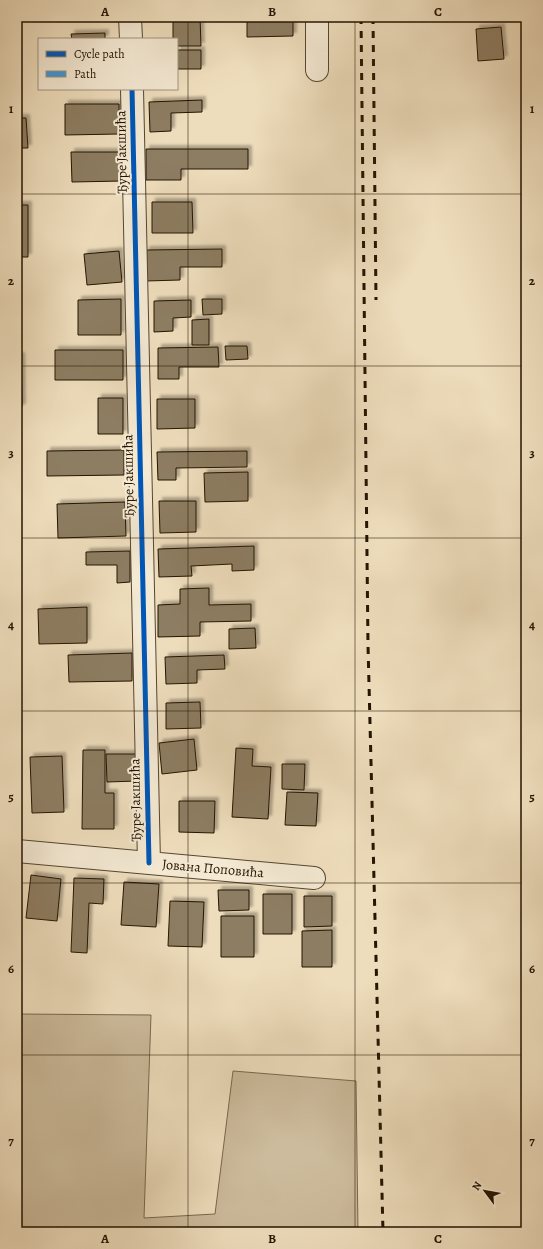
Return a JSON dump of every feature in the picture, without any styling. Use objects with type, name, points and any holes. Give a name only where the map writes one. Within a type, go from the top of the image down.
[{"type":"street","points":[[130,17],[131,38]]},
{"type":"street","points":[[317,17],[317,70]]},
{"type":"street","name":"Ђуре Јакшића","points":[[132,90],[148,863]]},
{"type":"street","name":"Јована Поповића","points":[[17,851],[314,878]]},
{"type":"shaded area","points":[[17,1014],[151,1015],[144,1218],[215,1214],[233,1071],[356,1081],[358,1232],[17,1232]]},
{"type":"building","points":[[91,17],[116,17],[116,20],[91,21]]},
{"type":"building","points":[[142,17],[164,17],[164,21],[142,21]]},
{"type":"building","points":[[173,17],[200,17],[201,46],[178,46],[178,38],[173,38]]},
{"type":"building","points":[[247,17],[293,17],[293,36],[247,37]]},
{"type":"building","points":[[501,27],[504,59],[478,61],[476,29]]},
{"type":"building","points":[[105,33],[105,38],[72,38],[71,34]]},
{"type":"building","points":[[178,50],[201,50],[201,69],[178,69]]},
{"type":"building","points":[[202,100],[202,112],[171,113],[171,131],[150,132],[149,102]]},
{"type":"building","points":[[65,104],[119,104],[119,134],[65,135]]},
{"type":"building","points":[[17,118],[26,118],[28,148],[17,148]]},
{"type":"building","points":[[146,149],[248,149],[248,169],[181,169],[181,180],[146,180]]},
{"type":"building","points":[[71,152],[122,152],[122,181],[72,182]]},
{"type":"building","points":[[152,202],[192,202],[193,233],[152,233]]},
{"type":"building","points":[[17,205],[28,205],[28,257],[17,257]]},
{"type":"building","points":[[222,249],[222,267],[180,267],[180,280],[146,281],[146,250]]},
{"type":"building","points":[[119,251],[122,282],[87,285],[84,254]]},
{"type":"building","points":[[121,299],[121,335],[78,335],[78,300]]},
{"type":"building","points":[[202,299],[222,299],[222,314],[203,315]]},
{"type":"building","points":[[191,300],[191,317],[173,318],[173,331],[154,332],[154,301]]},
{"type":"building","points":[[209,319],[209,345],[192,345],[192,320]]},
{"type":"building","points":[[225,346],[247,346],[248,359],[226,360]]},
{"type":"building","points":[[218,347],[219,367],[179,367],[179,379],[158,379],[158,348]]},
{"type":"building","points":[[55,350],[123,350],[123,380],[55,380]]},
{"type":"building","points":[[17,356],[21,356],[22,407],[17,408]]},
{"type":"building","points":[[98,398],[123,398],[123,434],[98,434]]},
{"type":"building","points":[[157,399],[195,399],[195,428],[157,429]]},
{"type":"building","points":[[124,450],[124,475],[47,476],[47,451]]},
{"type":"building","points":[[247,451],[247,467],[176,468],[176,480],[158,480],[157,452]]},
{"type":"building","points":[[248,472],[248,501],[205,502],[204,473]]},
{"type":"building","points":[[159,501],[196,501],[196,532],[160,533]]},
{"type":"building","points":[[125,502],[126,536],[58,538],[57,504]]},
{"type":"building","points":[[254,546],[254,570],[232,571],[232,564],[191,566],[192,576],[159,577],[158,549]]},
{"type":"building","points":[[130,551],[130,582],[117,583],[117,565],[86,565],[86,552]]},
{"type":"building","points":[[209,588],[209,605],[251,604],[251,621],[200,622],[200,636],[158,637],[158,605],[180,604],[180,589]]},
{"type":"building","points":[[87,607],[87,643],[39,644],[38,609]]},
{"type":"building","points":[[255,628],[256,648],[229,649],[229,629]]},
{"type":"building","points":[[132,653],[132,681],[69,682],[68,655]]},
{"type":"building","points":[[224,655],[225,669],[197,670],[197,683],[166,684],[165,657]]},
{"type":"building","points":[[200,702],[201,728],[166,729],[166,703]]},
{"type":"building","points":[[194,739],[197,770],[162,774],[159,743]]},
{"type":"building","points":[[236,748],[253,749],[252,766],[271,767],[268,819],[232,817]]},
{"type":"building","points":[[83,750],[105,750],[105,793],[114,793],[114,829],[82,829]]},
{"type":"building","points":[[106,754],[137,754],[137,781],[107,782]]},
{"type":"building","points":[[62,756],[64,812],[32,813],[30,757]]},
{"type":"building","points":[[282,764],[305,764],[304,790],[282,789]]},
{"type":"building","points":[[287,792],[318,793],[316,826],[285,825]]},
{"type":"building","points":[[179,801],[215,801],[214,833],[179,832]]},
{"type":"building","points":[[31,875],[61,879],[57,921],[26,918]]},
{"type":"building","points":[[74,878],[104,879],[103,904],[89,903],[87,953],[71,952]]},
{"type":"building","points":[[124,882],[159,884],[156,927],[121,925]]},
{"type":"building","points":[[218,890],[249,890],[249,910],[219,911]]},
{"type":"building","points":[[263,894],[292,894],[292,934],[263,934]]},
{"type":"building","points":[[304,896],[332,896],[332,926],[304,927]]},
{"type":"building","points":[[170,901],[204,902],[202,947],[168,946]]},
{"type":"building","points":[[221,916],[254,916],[254,957],[221,957]]},
{"type":"building","points":[[332,930],[332,967],[302,967],[302,931]]},
{"type":"railway","points":[[361,17],[368,645],[383,1232]]},
{"type":"railway","points":[[373,17],[376,300]]},
{"type":"cycle path","points":[[132,90],[149,863]]}]
